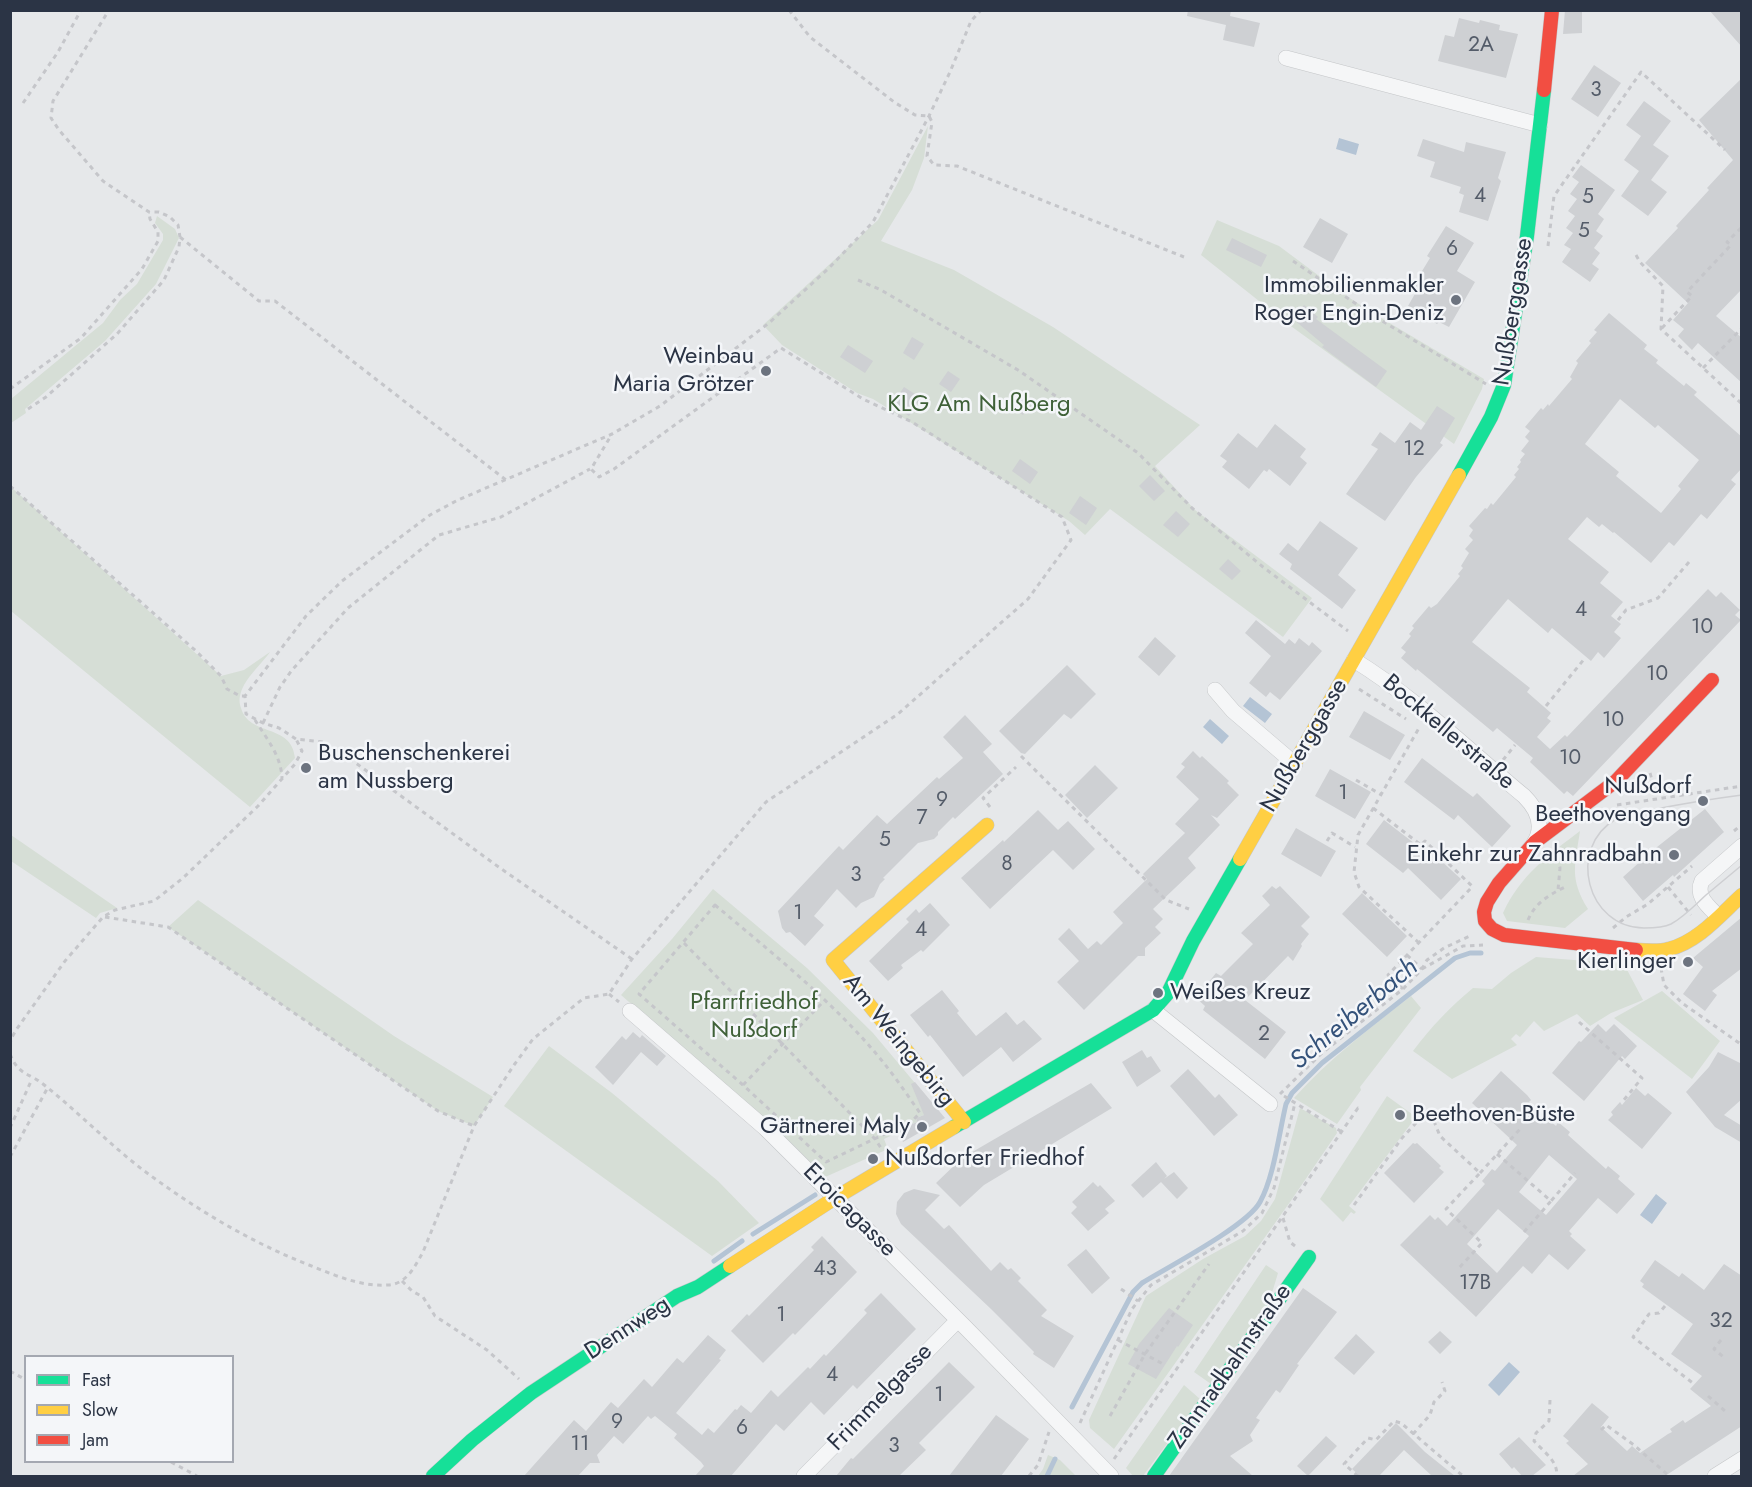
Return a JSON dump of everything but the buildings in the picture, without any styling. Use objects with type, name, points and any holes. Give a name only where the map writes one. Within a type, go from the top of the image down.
[{"type":"street","name":"Nußberggasse","points":[[835,1198],[1153,1010],[1168,993],[1193,941],[1482,435],[1503,387],[1526,244],[1552,10]]},
{"type":"street","points":[[1286,58],[1540,125]]},
{"type":"street","name":"Bockkellerstraße","points":[[1354,660],[1377,674],[1443,727],[1529,802],[1540,824],[1532,845]]},
{"type":"street","points":[[1712,680],[1602,793],[1532,845],[1496,887],[1488,900],[1484,915],[1489,927],[1496,932],[1658,951],[1684,944],[1742,896]]},
{"type":"street","points":[[1215,690],[1233,711],[1295,764]]},
{"type":"street","name":"Am Weingebirg","points":[[963,1122],[833,960],[987,825]]},
{"type":"street","points":[[1718,916],[1702,898],[1700,886],[1702,880],[1742,846]]},
{"type":"street","points":[[1153,1010],[1278,1098]]},
{"type":"street","name":"Eroicagasse","points":[[630,1011],[739,1104],[814,1176],[1073,1438]]},
{"type":"street","name":"Dennweg","points":[[433,1476],[472,1440],[531,1393],[677,1296],[698,1287],[835,1198]]},
{"type":"street","name":"Zahnradbahnstraße","points":[[1154,1476],[1309,1257]]},
{"type":"street","name":"Frimmelgasse","points":[[804,1476],[958,1320]]},
{"type":"street","points":[[1073,1438],[1108,1474]]},
{"type":"street","points":[[1715,1476],[1742,1459]]},
{"type":"path","points":[[23,103],[58,52],[81,10]]},
{"type":"path","points":[[10,389],[81,338],[142,269],[159,242],[158,232],[148,212],[104,181],[51,118],[53,101],[110,10]]},
{"type":"path","points":[[789,10],[810,37],[894,102],[915,115],[929,116]]},
{"type":"path","points":[[632,959],[500,868],[342,753],[322,742],[296,739],[246,714],[245,696],[306,616],[342,581],[430,515],[458,500],[612,434],[660,406],[769,323],[829,268],[873,222],[929,116],[971,21],[981,10]]},
{"type":"path","points":[[1548,246],[1554,196],[1641,72],[1725,150]]},
{"type":"path","points":[[929,116],[932,122],[927,156],[934,165],[957,166],[1184,257]]},
{"type":"path","points":[[28,409],[46,397],[117,334],[164,280],[179,247],[178,225],[170,217],[159,212],[148,212]]},
{"type":"path","points":[[1661,329],[1692,296],[1687,292],[1731,246],[1727,242],[1742,227]]},
{"type":"path","points":[[180,237],[259,301],[275,301],[506,480]]},
{"type":"path","points":[[1636,255],[1663,286],[1661,329],[1742,404]]},
{"type":"path","points":[[1293,261],[1374,316],[1482,382]]},
{"type":"path","points":[[858,280],[881,290],[1018,370],[1138,453],[1195,510],[1263,567],[1364,643]]},
{"type":"path","points":[[1703,368],[1742,328]]},
{"type":"path","points":[[10,1054],[13,1064],[32,1079],[42,1083],[135,1163],[191,1203],[275,1252],[362,1283],[390,1285],[402,1281],[413,1269],[423,1252],[474,1126],[533,1039],[584,998],[609,994],[632,959],[766,802],[898,714],[1028,598],[1071,540],[1062,517],[912,422],[863,399],[782,348],[614,469],[599,477],[591,469]]},
{"type":"path","points":[[263,723],[280,687],[292,670],[348,608],[439,535],[501,517],[591,469],[612,434]]},
{"type":"path","points":[[10,486],[196,651],[222,676],[227,689],[240,696],[245,696]]},
{"type":"path","points":[[1618,620],[1626,610],[1658,598],[1689,562]]},
{"type":"path","points":[[1546,706],[1586,658]]},
{"type":"path","points":[[1343,680],[1421,729],[1358,835],[1354,872],[1359,887],[1419,943]]},
{"type":"path","points":[[254,718],[282,766],[282,780]]},
{"type":"path","points":[[10,1045],[16,1030],[65,961],[103,917],[115,910],[154,901],[183,878],[282,780],[302,751],[296,739]]},
{"type":"path","points":[[1021,756],[1167,900],[1191,911]]},
{"type":"path","points":[[987,825],[980,816],[991,806],[983,798],[1016,766]]},
{"type":"path","points":[[1356,780],[1381,795]]},
{"type":"path","points":[[1602,793],[1610,806],[1742,786]]},
{"type":"path","points":[[1373,808],[1421,845],[1425,841],[1473,887],[1388,975],[1403,989]]},
{"type":"path","points":[[1328,841],[1332,833],[1355,847]]},
{"type":"path","points":[[1554,845],[1560,868],[1558,891]]},
{"type":"path","points":[[1517,936],[1536,906],[1546,896],[1565,887]]},
{"type":"path","points":[[1614,926],[1648,904],[1668,887],[1696,921]]},
{"type":"path","points":[[639,994],[716,905],[779,959],[824,1001],[882,1061],[920,1113],[912,1121],[826,1162]]},
{"type":"path","points":[[103,917],[168,927],[438,1111],[474,1126]]},
{"type":"path","points":[[1278,1098],[1322,1053],[1403,989],[1422,969],[1427,960],[1444,948],[1489,927]]},
{"type":"path","points":[[684,943],[875,1139],[891,1165]]},
{"type":"path","points":[[1658,951],[1664,985],[1682,1003],[1742,1045]]},
{"type":"path","points":[[1407,955],[1422,969]]},
{"type":"path","points":[[744,1085],[824,1001]]},
{"type":"path","points":[[1579,1022],[1642,1078],[1623,1101]]},
{"type":"path","points":[[10,1128],[32,1079]]},
{"type":"path","points":[[10,1157],[47,1089]]},
{"type":"path","points":[[1278,1098],[1294,1102],[1342,1132]]},
{"type":"path","points":[[1073,1438],[1136,1300],[1151,1285],[1243,1231],[1262,1213],[1274,1188],[1294,1102]]},
{"type":"path","points":[[1108,1474],[1358,1108],[1360,1109]]},
{"type":"path","points":[[1354,1205],[1402,1138],[1429,1109],[1440,1136],[1480,1173]]},
{"type":"path","points":[[1459,1268],[1482,1243],[1446,1209],[1521,1128]]},
{"type":"path","points":[[1497,1154],[1551,1201]]},
{"type":"path","points":[[1524,1232],[1575,1173]]},
{"type":"path","points":[[1283,1218],[1290,1242],[1309,1257]]},
{"type":"path","points":[[1110,1416],[1145,1354],[1209,1264]]},
{"type":"path","points":[[402,1281],[412,1291],[423,1297],[435,1316],[487,1350],[513,1372],[531,1393]]},
{"type":"path","points":[[1121,1289],[1136,1300]]},
{"type":"path","points":[[1665,1306],[1659,1313],[1649,1314],[1633,1337],[1694,1384]]},
{"type":"path","points":[[1118,1340],[1165,1365]]},
{"type":"path","points":[[1721,1340],[1714,1348],[1726,1359]]},
{"type":"path","points":[[10,1371],[24,1379]]},
{"type":"path","points":[[1413,1434],[1430,1415],[1434,1402],[1445,1391],[1442,1382]]},
{"type":"path","points":[[1708,1396],[1726,1412]]},
{"type":"path","points":[[1550,1400],[1549,1421],[1536,1433],[1534,1441],[1555,1464],[1558,1472],[1556,1476]]},
{"type":"path","points":[[1029,1476],[1038,1465],[1046,1436],[1057,1421]]},
{"type":"path","points":[[1358,1476],[1344,1464],[1368,1438],[1376,1440],[1394,1421],[1401,1423],[1463,1476]]},
{"type":"path","points":[[1601,1430],[1606,1425],[1628,1443],[1634,1445],[1669,1476]]},
{"type":"path","points":[[174,1463],[197,1476]]},
{"type":"green space","name":"KLG Am Nußberg","points":[[928,126],[924,158],[912,190],[881,241],[954,270],[1053,327],[1200,425],[1155,466],[1195,510],[1312,598],[1283,637],[1110,509],[1085,535],[1069,521],[782,345],[763,325],[878,220]]},
{"type":"green space","points":[[157,216],[175,229],[179,238],[156,284],[105,341],[25,409],[26,413],[11,423],[11,399],[103,323],[120,300],[137,284],[163,240],[163,234],[155,223]]},
{"type":"green space","points":[[1217,220],[1279,246],[1342,293],[1484,379],[1482,389],[1454,444],[1288,324],[1201,255]]},
{"type":"green space","points":[[10,486],[221,676],[244,670],[270,652],[244,685],[240,705],[245,717],[252,723],[279,734],[286,740],[292,747],[295,758],[250,807],[11,611]]},
{"type":"green space","points":[[1580,831],[1575,871],[1578,889],[1588,909],[1565,928],[1507,921],[1503,913],[1526,877]]},
{"type":"green space","points":[[10,835],[117,908],[100,913],[96,918],[11,861]]},
{"type":"green space","name":"Pfarrfriedhof Nußdorf","points":[[713,889],[807,968],[873,1033],[930,1101],[924,1115],[916,1118],[917,1122],[884,1139],[888,1149],[823,1178],[725,1086],[621,995],[672,939]]},
{"type":"green space","points":[[198,900],[394,1036],[493,1097],[474,1126],[438,1111],[168,927]]},
{"type":"green space","points":[[1536,957],[1624,964],[1643,1000],[1611,1013],[1590,1026],[1577,1014],[1544,1031],[1534,1021],[1520,1037],[1516,1034],[1511,1039],[1517,1045],[1452,1079],[1413,1051],[1456,1002],[1473,988],[1492,989]]},
{"type":"green space","points":[[1662,991],[1720,1041],[1692,1079],[1614,1018]]},
{"type":"green space","points":[[1411,996],[1421,1008],[1360,1087],[1361,1090],[1337,1124],[1294,1098],[1336,1057]]},
{"type":"green space","points":[[549,1046],[612,1093],[718,1181],[759,1223],[712,1256],[504,1106]]},
{"type":"green space","points":[[1387,1096],[1416,1117],[1349,1206],[1356,1212],[1354,1214],[1351,1212],[1343,1222],[1320,1199]]},
{"type":"green space","points":[[1300,1108],[1336,1128],[1337,1133],[1114,1449],[1090,1428],[1089,1420],[1146,1296],[1203,1259],[1245,1236],[1261,1221],[1275,1199]]},
{"type":"green space","points":[[1266,1265],[1278,1273],[1269,1303],[1211,1384],[1194,1372]]},
{"type":"green space","points":[[1184,1385],[1200,1399],[1143,1476],[1133,1476],[1126,1468]]},
{"type":"green space","points":[[1048,1455],[1060,1460],[1076,1476],[1038,1476]]},
{"type":"water","points":[[1339,138],[1359,144],[1356,155],[1336,149]]},
{"type":"water","points":[[1250,697],[1272,714],[1265,723],[1243,706]]},
{"type":"water","points":[[1210,719],[1229,736],[1222,744],[1203,727]]},
{"type":"water","points":[[1656,1194],[1667,1203],[1652,1224],[1640,1215]]},
{"type":"water","points":[[1509,1362],[1520,1372],[1499,1396],[1488,1385]]},
{"type":"waterway","name":"Schreiberbach","points":[[1072,1407],[1133,1292],[1142,1283],[1240,1223],[1260,1202],[1273,1168],[1286,1104],[1292,1093],[1322,1063],[1455,958],[1470,953],[1481,953]]},
{"type":"waterway","points":[[753,1234],[815,1195]]},
{"type":"waterway","points":[[714,1261],[742,1241]]},
{"type":"waterway","name":"Schreiberbach","points":[[1047,1476],[1055,1459]]},
{"type":"tram line","points":[[1742,795],[1637,812],[1620,817],[1601,832],[1591,848],[1588,866],[1590,884],[1597,901],[1609,915],[1624,925],[1647,928],[1665,926],[1676,921],[1742,865]]},
{"type":"traffic: fast","points":[[1459,475],[1491,417],[1504,385],[1527,236],[1544,90]]},
{"type":"traffic: fast","points":[[954,1127],[1153,1010],[1168,993],[1193,941],[1240,859]]},
{"type":"traffic: fast","points":[[1154,1476],[1309,1257]]},
{"type":"traffic: fast","points":[[433,1476],[472,1440],[531,1393],[677,1296],[698,1287],[730,1266]]},
{"type":"traffic: slow","points":[[1240,859],[1459,475]]},
{"type":"traffic: slow","points":[[964,1122],[833,960],[987,825]]},
{"type":"traffic: slow","points":[[1636,950],[1665,950],[1690,940],[1742,895]]},
{"type":"traffic: slow","points":[[730,1266],[835,1198],[954,1127]]},
{"type":"traffic: jam","points":[[1544,90],[1552,10]]},
{"type":"traffic: jam","points":[[1636,950],[1504,935],[1492,929],[1485,921],[1484,912],[1487,902],[1499,883],[1535,842],[1616,781],[1712,680]]},
{"type":"place","name":"Immobilienmakler Roger Engin-Deniz","points":[[1456,300]]},
{"type":"place","name":"Weinbau Maria Grötzer","points":[[766,371]]},
{"type":"place","name":"Buschenschenkerei am Nussberg","points":[[306,768]]},
{"type":"place","name":"Nußdorf Beethovengang","points":[[1703,801]]},
{"type":"place","name":"Einkehr zur Zahnradbahn","points":[[1674,855]]},
{"type":"place","name":"Kierlinger","points":[[1688,962]]},
{"type":"place","name":"Weißes Kreuz","points":[[1158,993]]},
{"type":"place","name":"Beethoven-Büste","points":[[1400,1115]]},
{"type":"place","name":"Gärtnerei Maly","points":[[922,1127]]},
{"type":"place","name":"Nußdorfer Friedhof","points":[[873,1159]]}]
